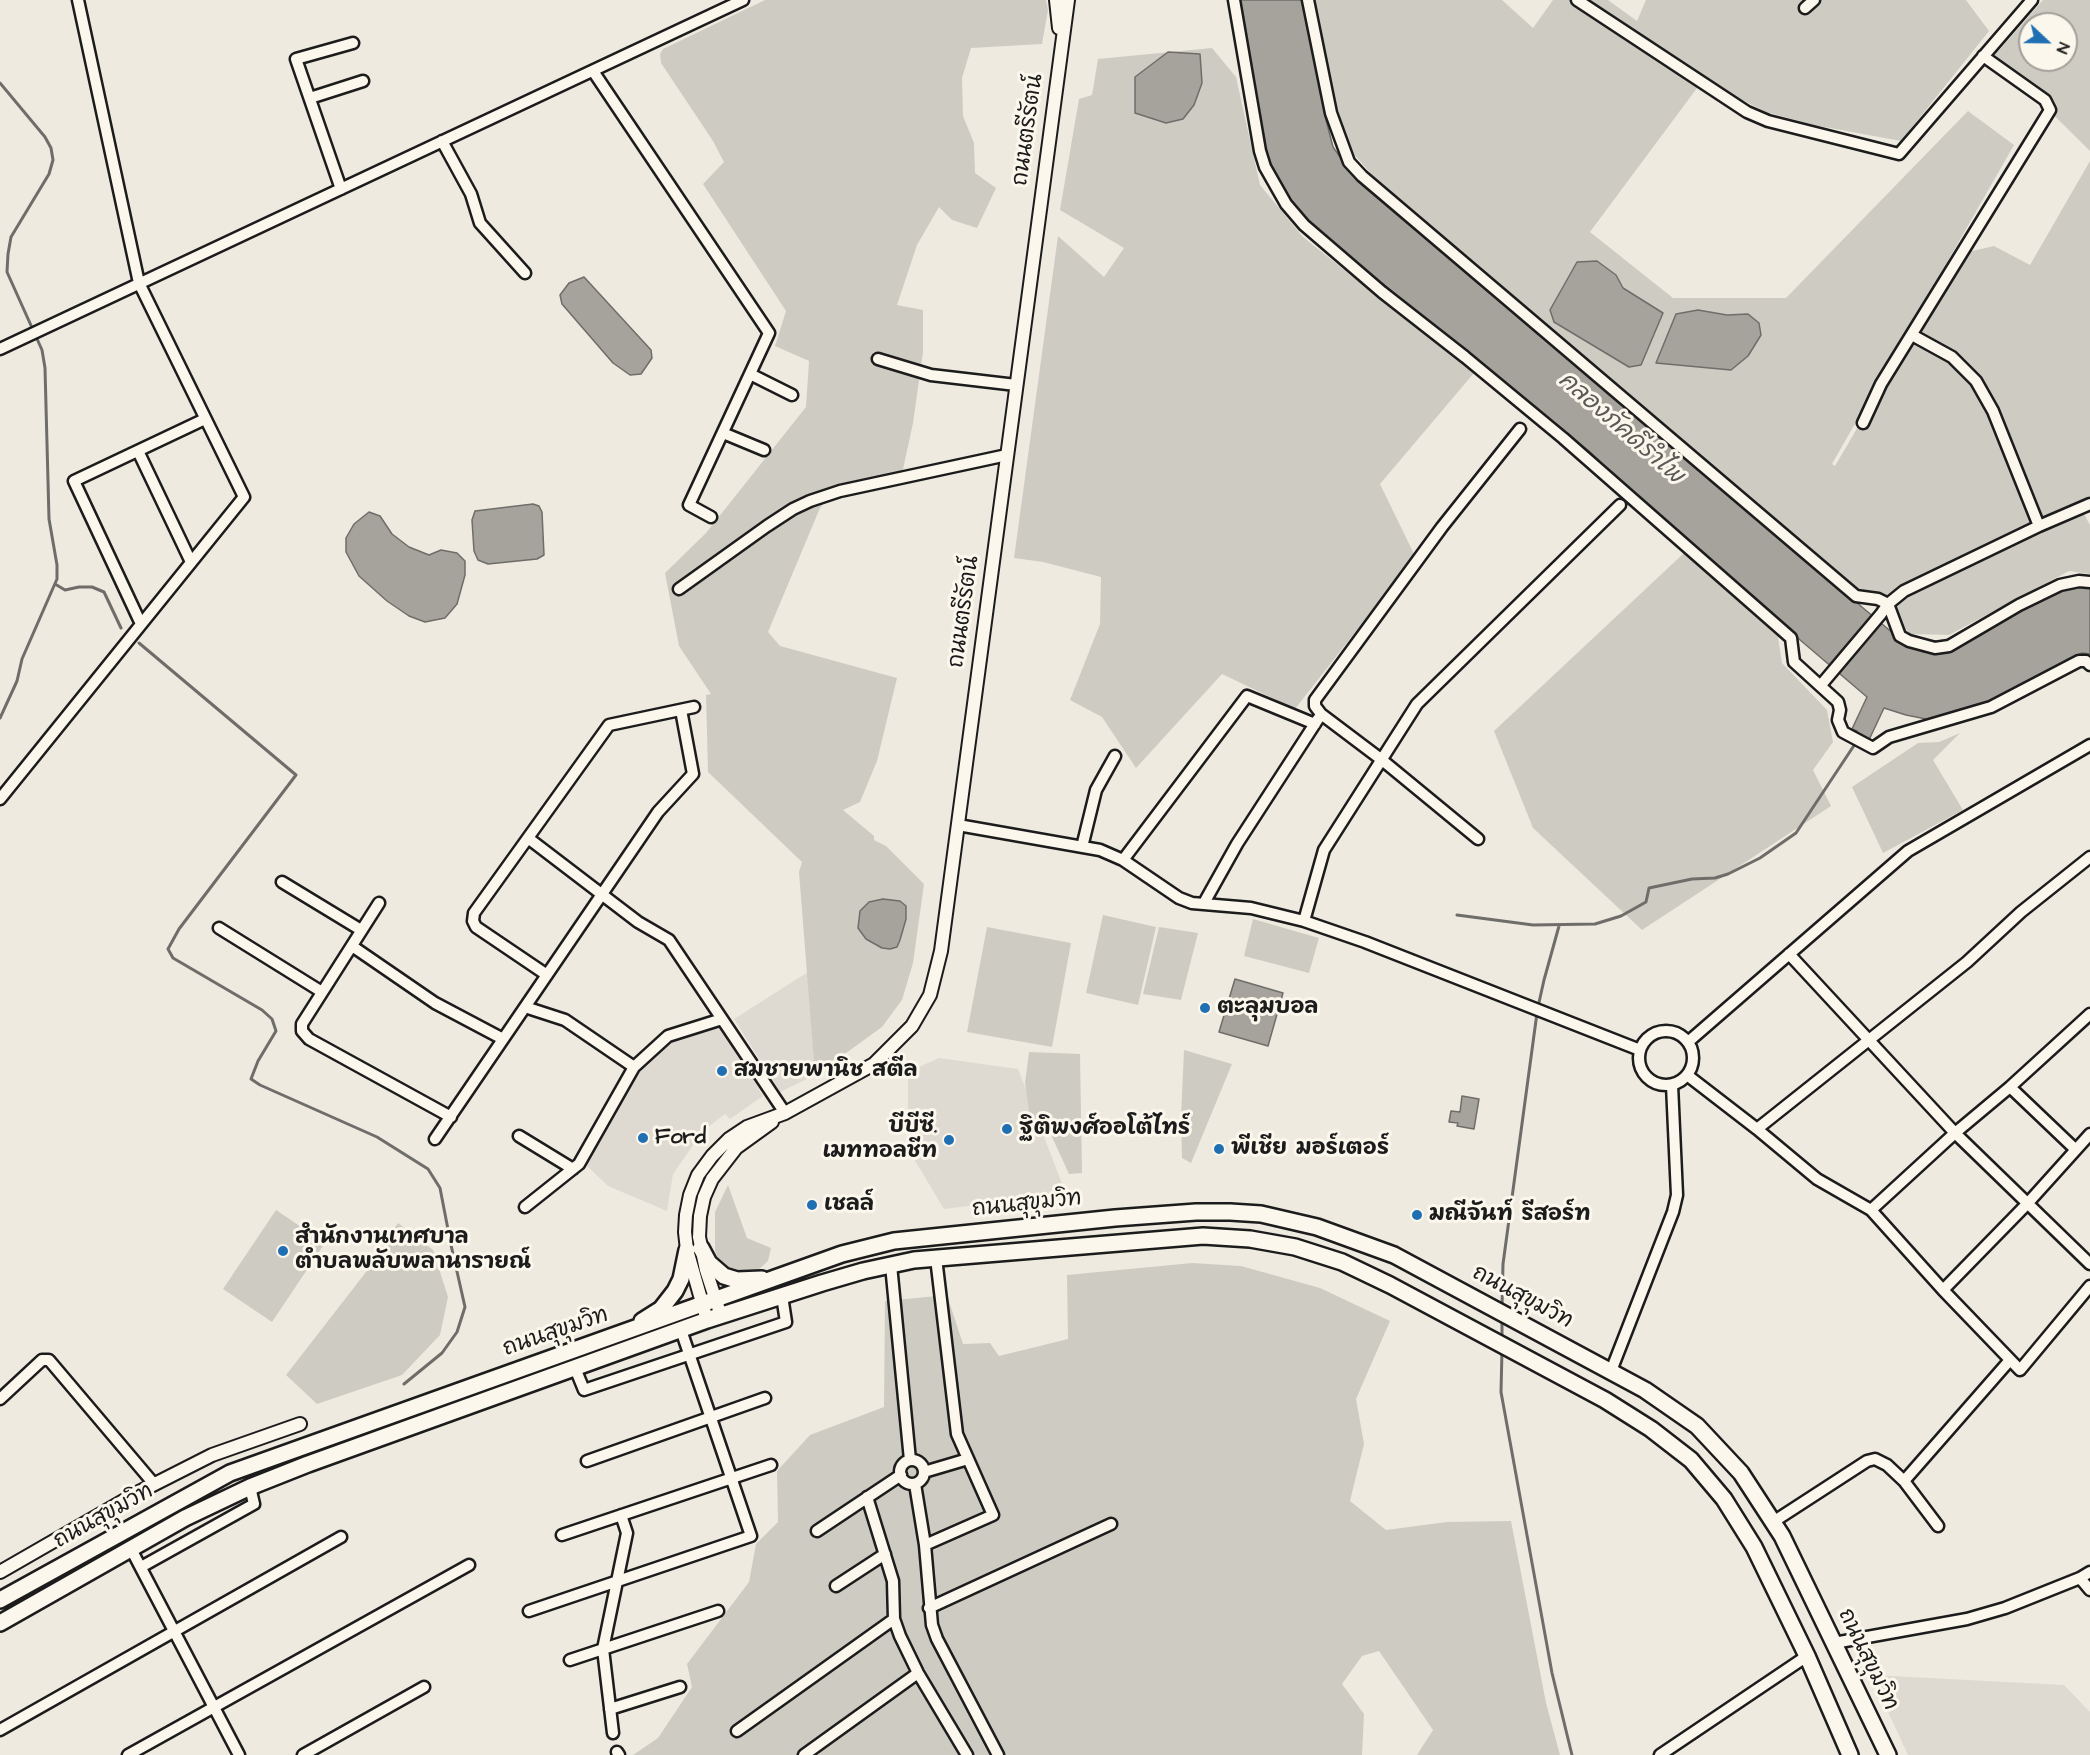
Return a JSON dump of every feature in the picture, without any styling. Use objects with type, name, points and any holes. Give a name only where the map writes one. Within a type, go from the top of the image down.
[{"type":"highway","name":"ถนนสุขุมวิท","points":[[0,1623],[185,1518],[250,1487],[681,1330],[712,1310],[782,1276],[842,1254],[894,1240],[1115,1218],[1196,1212],[1261,1214],[1317,1227],[1394,1255],[1646,1389],[1697,1426],[1741,1473],[1782,1536],[1888,1755]]},
{"type":"highway","points":[[1055,1225],[1059,1248]]},
{"type":"highway","name":"ถนนสุขุมวิท","points":[[0,1600],[230,1473],[625,1333],[712,1310],[782,1296],[863,1271],[914,1260],[1203,1236],[1250,1239],[1295,1247],[1342,1263],[1381,1280],[1605,1400],[1651,1429],[1690,1460],[1724,1499],[1754,1547],[1807,1656],[1850,1755]]},
{"type":"highway","points":[[625,1333],[661,1309],[669,1300],[694,1249],[724,1276],[737,1280],[782,1276]]},
{"type":"main road","name":"ถนนตรีรัตน์","points":[[1056,0],[1061,44]]},
{"type":"main road","name":"ถนนตรีรัตน์","points":[[712,1310],[694,1249],[699,1237],[704,1197],[712,1179],[735,1148],[785,1113],[874,1064],[912,1026],[930,995],[941,951],[1068,0]]},
{"type":"main road","points":[[0,1572],[154,1484],[212,1455],[300,1424]]},
{"type":"street","points":[[0,799],[244,497],[139,283],[78,0]]},
{"type":"street","points":[[0,348],[743,0]]},
{"type":"street","points":[[1234,0],[1265,167],[1287,204],[1304,225],[1382,292],[1563,438],[1791,638],[1794,662],[1824,681],[1840,705],[1838,720],[1843,732],[1873,748],[1889,737],[1991,707],[2079,661],[2086,661],[2090,665]]},
{"type":"street","points":[[1308,0],[1331,113],[1349,162],[1362,176],[1856,596],[1878,599],[1888,604],[1900,636],[1909,641],[1935,648],[1949,646],[2027,601],[2060,585],[2079,581],[2090,582]]},
{"type":"street","points":[[1577,0],[1748,112],[1768,121],[1899,154],[2032,0]]},
{"type":"street","points":[[1804,8],[1814,0]]},
{"type":"street","points":[[341,189],[296,58],[353,43]]},
{"type":"street","points":[[1863,423],[1881,384],[2050,110],[2044,100],[1983,56]]},
{"type":"street","points":[[593,71],[769,333],[689,505],[711,517]]},
{"type":"street","points":[[310,98],[363,81]]},
{"type":"street","points":[[442,141],[471,194],[480,223],[525,273]]},
{"type":"street","points":[[1912,335],[1952,357],[1976,381],[1993,411],[2039,526]]},
{"type":"street","points":[[878,359],[931,375],[1016,385]]},
{"type":"street","points":[[750,374],[792,395]]},
{"type":"street","points":[[141,624],[74,481],[206,419]]},
{"type":"street","points":[[1478,839],[1382,760],[1321,714],[1315,704],[1320,692],[1442,527],[1520,429]]},
{"type":"street","points":[[723,433],[764,450]]},
{"type":"street","points":[[138,451],[191,562]]},
{"type":"street","points":[[680,589],[767,526],[810,501],[840,491],[1007,455]]},
{"type":"street","points":[[1304,921],[1324,850],[1417,704],[1620,504]]},
{"type":"street","points":[[1824,681],[1888,604],[1904,591],[2090,504]]},
{"type":"street","points":[[1123,860],[1247,696],[1315,724]]},
{"type":"street","points":[[547,975],[476,927],[473,921],[474,914],[609,725],[694,707]]},
{"type":"street","points":[[435,1139],[658,812],[693,774],[681,710]]},
{"type":"street","points":[[1204,903],[1237,844],[1321,714]]},
{"type":"street","points":[[1688,1042],[1908,851],[2090,745]]},
{"type":"street","points":[[1082,847],[1096,790],[1115,756]]},
{"type":"street","points":[[958,825],[1100,850],[1123,860],[1179,898],[1192,903],[1251,908],[1304,921],[1528,1004],[1640,1050]]},
{"type":"street","points":[[528,838],[638,922],[669,940],[785,1113]]},
{"type":"street","points":[[1757,1129],[1967,962],[2021,912],[2090,857]]},
{"type":"street","points":[[282,882],[362,930]]},
{"type":"street","points":[[379,903],[302,1024],[302,1031],[309,1039],[451,1117]]},
{"type":"street","points":[[219,928],[322,992]]},
{"type":"street","points":[[352,946],[435,1003],[503,1040]]},
{"type":"street","points":[[1789,954],[1955,1133],[2090,1264]]},
{"type":"street","points":[[525,1007],[565,1020],[634,1067]]},
{"type":"street","points":[[1871,1210],[2090,1014]]},
{"type":"street","points":[[525,1207],[579,1164],[634,1067],[668,1036],[722,1019]]},
{"type":"street","points":[[1660,1031],[1671,1031],[1681,1035],[1688,1042],[1693,1061],[1687,1075],[1672,1084],[1662,1085],[1644,1076],[1638,1058],[1640,1050],[1645,1040],[1660,1031]]},
{"type":"street","points":[[1687,1075],[1817,1179],[1871,1210],[1943,1290],[2020,1370],[2090,1286]]},
{"type":"street","points":[[1611,1371],[1673,1212],[1677,1195],[1672,1084]]},
{"type":"street","points":[[2010,1087],[2075,1149]]},
{"type":"street","points":[[1943,1290],[2027,1204],[2090,1134]]},
{"type":"street","points":[[519,1136],[573,1169]]},
{"type":"street","points":[[925,1545],[993,1515],[957,1434],[936,1258]]},
{"type":"street","points":[[891,1265],[910,1460]]},
{"type":"street","points":[[575,1368],[584,1390],[786,1322],[782,1296]]},
{"type":"street","points":[[529,1611],[751,1536],[681,1330]]},
{"type":"street","points":[[0,1399],[42,1360],[49,1360],[154,1484]]},
{"type":"street","points":[[1904,1480],[2010,1360]]},
{"type":"street","points":[[587,1461],[765,1398]]},
{"type":"street","points":[[924,1472],[968,1459]]},
{"type":"street","points":[[1773,1522],[1867,1461],[1875,1459],[1904,1480],[1938,1526]]},
{"type":"street","points":[[900,1474],[908,1483],[915,1484],[922,1480],[924,1472],[918,1462],[910,1460]]},
{"type":"street","points":[[817,1531],[900,1474],[902,1467],[910,1460]]},
{"type":"street","points":[[562,1535],[771,1465]]},
{"type":"street","points":[[915,1484],[925,1545],[932,1625],[937,1639],[998,1755]]},
{"type":"street","points":[[141,1567],[255,1504],[250,1487]]},
{"type":"street","points":[[867,1497],[893,1581],[894,1619],[918,1673],[967,1755]]},
{"type":"street","points":[[613,1733],[603,1649],[627,1533],[621,1515]]},
{"type":"street","points":[[929,1608],[1111,1524]]},
{"type":"street","points":[[0,1730],[341,1537]]},
{"type":"street","points":[[131,1549],[239,1755]]},
{"type":"street","points":[[836,1586],[885,1554]]},
{"type":"street","points":[[128,1755],[469,1565]]},
{"type":"street","points":[[1834,1643],[1967,1619],[2006,1608],[2085,1575],[2090,1590]]},
{"type":"street","points":[[570,1660],[718,1611]]},
{"type":"street","points":[[737,1731],[894,1619]]},
{"type":"street","points":[[1660,1755],[1807,1656]]},
{"type":"street","points":[[804,1755],[918,1673]]},
{"type":"street","points":[[303,1755],[424,1687]]},
{"type":"street","points":[[610,1709],[680,1687]]},
{"type":"shaded area","points":[[765,0],[1046,0],[1048,10],[1042,44],[971,48],[962,78],[963,116],[974,143],[975,173],[996,188],[977,228],[952,220],[939,207],[917,245],[897,305],[923,310],[923,352],[913,423],[902,474],[835,490],[820,508],[768,632],[780,646],[897,678],[877,761],[860,802],[843,810],[874,836],[874,840],[886,846],[924,884],[913,963],[902,1000],[882,1027],[828,1063],[815,1075],[799,872],[802,862],[708,772],[706,695],[711,694],[679,646],[665,573],[706,533],[806,407],[809,361],[775,346],[786,311],[703,184],[724,162],[713,141],[661,63],[660,54],[663,49]]},
{"type":"shaded area","points":[[1315,0],[1502,0],[1533,28],[1553,0],[1608,0],[1637,21],[1646,0],[1966,0],[1989,31],[1901,141],[1814,125],[1766,112],[1703,80],[1590,232],[1673,298],[1786,298],[1968,111],[2014,145],[1832,464],[1835,466],[1959,254],[1994,246],[2030,265],[2090,161],[2090,500],[2078,503],[2090,525],[2090,574],[2069,571],[1949,635],[1911,634],[1874,605],[1374,177],[1351,151],[1335,101]]},
{"type":"shaded area","points":[[2043,0],[2090,0],[2090,151],[1994,56],[2018,29],[2018,72],[2078,72],[2078,12],[2032,12]]},
{"type":"shaded area","points":[[1212,48],[1236,77],[1260,185],[1303,237],[1474,373],[1380,484],[1415,556],[1295,709],[1222,674],[1136,768],[1102,717],[1070,700],[1100,624],[1101,577],[1043,562],[1014,558],[1058,236],[1104,277],[1124,248],[1060,210],[1079,99],[1092,95],[1098,59]]},
{"type":"shaded area","points":[[1684,553],[1778,637],[1782,663],[1827,710],[1833,742],[1813,770],[1831,806],[1642,930],[1533,828],[1494,731]]},
{"type":"shaded area","points":[[1960,733],[1933,760],[1963,810],[1883,853],[1852,787],[1918,743],[1939,742]]},
{"type":"shaded area","points":[[1103,915],[1156,927],[1138,1005],[1086,993]]},
{"type":"shaded area","points":[[1253,919],[1319,938],[1309,973],[1244,956]]},
{"type":"shaded area","points":[[987,927],[1071,943],[1052,1047],[967,1032]]},
{"type":"shaded area","points":[[1159,927],[1198,933],[1181,1000],[1143,994]]},
{"type":"shaded area","points":[[808,972],[815,1075],[780,1092],[734,1019]]},
{"type":"shaded area","points":[[722,1027],[763,1096],[730,1119],[725,1114],[703,1131],[673,1174],[667,1211],[608,1186],[585,1164],[639,1070],[673,1040]]},
{"type":"shaded area","points":[[1184,1050],[1232,1064],[1191,1163],[1182,1158]]},
{"type":"shaded area","points":[[1029,1052],[1080,1054],[1082,1173],[1069,1174],[1046,1124],[1030,1117],[1025,1083]]},
{"type":"shaded area","points":[[939,1058],[1018,1069],[1066,1194],[944,1209],[908,1149],[908,1072]]},
{"type":"shaded area","points":[[728,1185],[747,1238],[771,1248],[768,1261],[758,1270],[747,1274],[736,1273],[719,1263],[715,1250],[715,1212]]},
{"type":"shaded area","points":[[276,1210],[325,1243],[272,1322],[223,1289]]},
{"type":"shaded area","points":[[398,1223],[433,1250],[448,1297],[440,1335],[402,1375],[317,1404],[286,1375],[366,1272]]},
{"type":"shaded area","points":[[1192,1263],[1241,1266],[1320,1288],[1390,1321],[1356,1399],[1364,1444],[1350,1501],[1386,1530],[1447,1522],[1511,1521],[1546,1703],[1560,1755],[1417,1755],[1433,1730],[1379,1651],[1362,1656],[1342,1684],[1364,1714],[1362,1755],[633,1755],[658,1738],[692,1687],[687,1664],[749,1582],[756,1544],[778,1522],[777,1471],[810,1435],[884,1407],[885,1301],[947,1295],[963,1344],[990,1343],[999,1356],[1068,1339],[1067,1275]]},
{"type":"shaded area","points":[[1871,1675],[2064,1685],[2090,1712],[2090,1755],[1908,1755]]},
{"type":"water","name":"คลองภัคดีรำไพ","points":[[1238,0],[1304,0],[1325,116],[1333,147],[1357,181],[1907,645],[1924,652],[1943,650],[2053,591],[2072,585],[2090,585],[2090,654],[2082,653],[1988,705],[1931,720],[1884,708],[1868,742],[1856,735],[1857,731],[1852,729],[1867,697],[1650,512],[1590,452],[1310,225],[1285,193],[1263,151]]},
{"type":"water","points":[[1168,52],[1200,54],[1202,83],[1194,105],[1183,119],[1166,123],[1135,113],[1135,77]]},
{"type":"water","points":[[1597,261],[1616,275],[1623,288],[1663,313],[1641,365],[1629,367],[1554,322],[1550,310],[1577,262]]},
{"type":"water","points":[[584,277],[651,350],[652,358],[641,374],[630,375],[613,363],[562,304],[560,295],[569,283]]},
{"type":"water","points":[[1698,310],[1727,315],[1748,314],[1759,323],[1761,335],[1748,356],[1731,370],[1656,363],[1676,314]]},
{"type":"water","points":[[533,504],[539,506],[542,512],[544,555],[537,559],[488,564],[478,560],[474,551],[472,520],[475,511]]},
{"type":"water","points":[[369,512],[380,516],[392,534],[409,547],[429,555],[441,550],[457,553],[465,561],[465,575],[457,604],[445,618],[425,622],[409,616],[387,601],[359,576],[346,552],[346,538],[354,524]]},
{"type":"water","points":[[883,899],[900,901],[906,906],[906,919],[900,940],[897,947],[890,949],[882,948],[866,939],[858,928],[860,911],[869,902]]},
{"type":"water","points":[[1235,979],[1283,993],[1268,1046],[1219,1032]]},
{"type":"water","points":[[1462,1096],[1479,1099],[1474,1129],[1449,1122],[1451,1111],[1460,1112]]},
{"type":"waterway","points":[[0,83],[45,137],[51,148],[53,160],[49,174],[11,237],[7,272],[42,350],[45,368],[49,519],[57,565],[57,579],[22,659],[17,681],[0,718]]},
{"type":"waterway","points":[[55,584],[65,590],[92,587],[104,592],[121,628]]},
{"type":"waterway","points":[[139,643],[296,775],[179,929],[168,949],[173,958],[262,1010],[272,1019],[276,1031],[258,1061],[251,1079],[377,1137],[428,1169],[440,1188],[465,1307],[457,1332],[442,1353],[404,1384]]},
{"type":"waterway","points":[[1457,915],[1533,925],[1595,924],[1621,916],[1646,902],[1649,888],[1728,874],[1760,858],[1796,833],[1857,741]]},
{"type":"waterway","points":[[1538,1007],[1559,926]]},
{"type":"waterway","points":[[1502,1307],[1503,1264],[1537,1013]]},
{"type":"waterway","points":[[1502,1320],[1502,1340]]},
{"type":"waterway","points":[[1502,1350],[1501,1392],[1552,1673],[1572,1755]]},
{"type":"place","name":"ตะลุมบอล","points":[[1205,1008]]},
{"type":"place","name":"สมชายพานิช สตีล","points":[[722,1071]]},
{"type":"place","name":"ฐิติพงศ์ออโต้ไทร์","points":[[1007,1129]]},
{"type":"place","name":"Ford","points":[[643,1138]]},
{"type":"place","name":"บีบีซี. เมททอลชีท","points":[[949,1140]]},
{"type":"place","name":"พีเชีย มอร์เตอร์","points":[[1219,1149]]},
{"type":"place","name":"เชลล์","points":[[812,1205]]},
{"type":"place","name":"มณีจันท์ รีสอร์ท","points":[[1417,1215]]},
{"type":"place","name":"สำนักงานเทศบาล ตำบลพลับพลานารายณ์","points":[[283,1251]]}]
